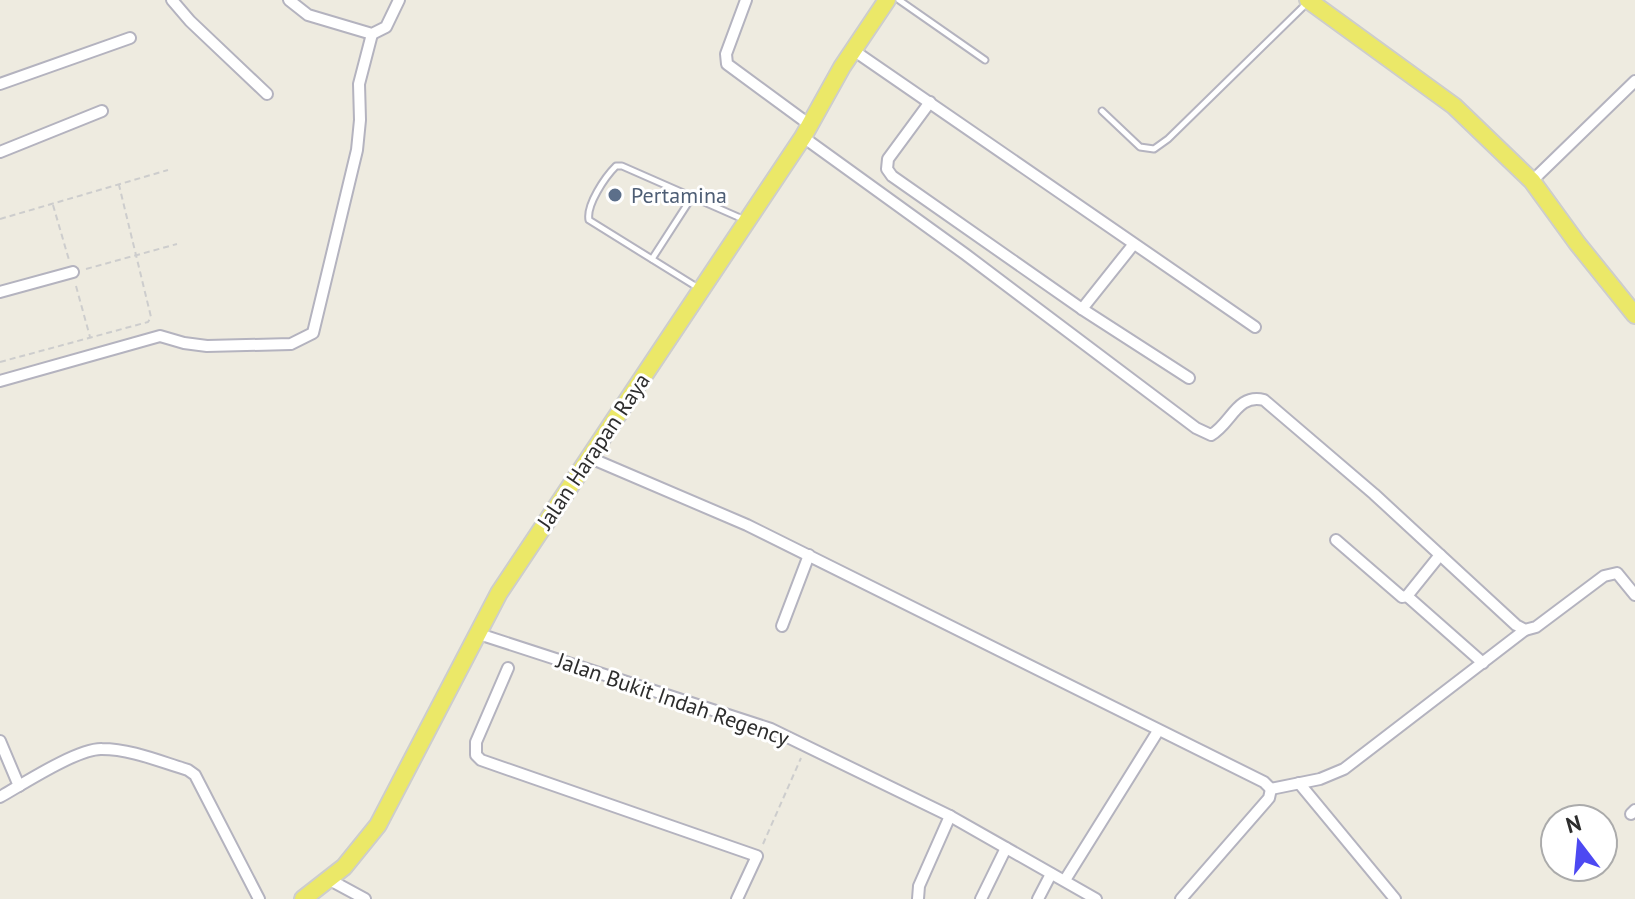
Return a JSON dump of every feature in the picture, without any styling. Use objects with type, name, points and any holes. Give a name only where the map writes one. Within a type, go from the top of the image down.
[{"type":"main road","name":"Jalan Harapan Raya","points":[[303,899],[353,859],[378,825],[499,593],[807,131],[853,50],[887,0]]},
{"type":"main road","points":[[1309,0],[1454,106],[1532,181],[1635,315]]},
{"type":"street","points":[[172,0],[267,94]]},
{"type":"street","points":[[289,0],[308,15],[372,34],[386,27],[399,0]]},
{"type":"street","points":[[746,0],[726,54],[727,64],[807,131],[1196,428],[1211,435],[1222,429],[1236,408],[1251,398],[1264,400],[1525,630]]},
{"type":"street","points":[[0,381],[160,336],[207,346],[291,344],[313,333],[357,150],[359,84],[372,34]]},
{"type":"street","points":[[0,84],[130,38]]},
{"type":"street","points":[[853,50],[1255,327]]},
{"type":"street","points":[[1532,181],[1635,81]]},
{"type":"street","points":[[930,102],[888,159],[887,169],[892,176],[1082,309],[1189,378]]},
{"type":"street","points":[[0,152],[102,111]]},
{"type":"street","points":[[1082,309],[1133,245]]},
{"type":"street","points":[[0,292],[73,272]]},
{"type":"street","points":[[588,457],[723,514],[809,555],[1264,782],[1271,789]]},
{"type":"street","points":[[1336,540],[1395,592],[1402,597],[1407,596],[1483,663]]},
{"type":"street","points":[[782,626],[809,555]]},
{"type":"street","points":[[1407,596],[1440,555]]},
{"type":"street","points":[[1271,789],[1320,779],[1344,769],[1525,630],[1536,627],[1610,573],[1617,573],[1635,595]]},
{"type":"street","name":"Jalan Bukit Indah Regency","points":[[479,634],[771,729],[950,816],[1096,899]]},
{"type":"street","points":[[508,668],[476,742],[476,755],[481,760],[757,856],[737,899]]},
{"type":"street","points":[[1065,880],[1158,731]]},
{"type":"street","points":[[0,741],[19,786]]},
{"type":"street","points":[[0,797],[85,752],[101,749],[136,754],[188,770],[195,775],[259,899]]},
{"type":"street","points":[[1299,783],[1395,899]]},
{"type":"street","points":[[1181,899],[1269,798],[1271,789]]},
{"type":"street","points":[[918,899],[919,886],[950,816]]},
{"type":"street","points":[[981,899],[1006,848]]},
{"type":"street","points":[[1038,899],[1051,874]]},
{"type":"street","points":[[330,880],[365,899]]},
{"type":"lane","points":[[899,0],[985,60]]},
{"type":"lane","points":[[1102,111],[1140,147],[1154,149],[1168,139],[1309,0]]},
{"type":"lane","points":[[701,290],[587,216],[610,172],[616,166],[622,166],[747,221]]},
{"type":"lane","points":[[652,259],[692,197]]},
{"type":"path","points":[[0,219],[168,170]]},
{"type":"path","points":[[0,362],[148,322],[151,317],[119,185]]},
{"type":"path","points":[[73,272],[177,244]]},
{"type":"path","points":[[757,856],[807,746]]},
{"type":"place","name":"Pertamina","points":[[615,195]]}]
